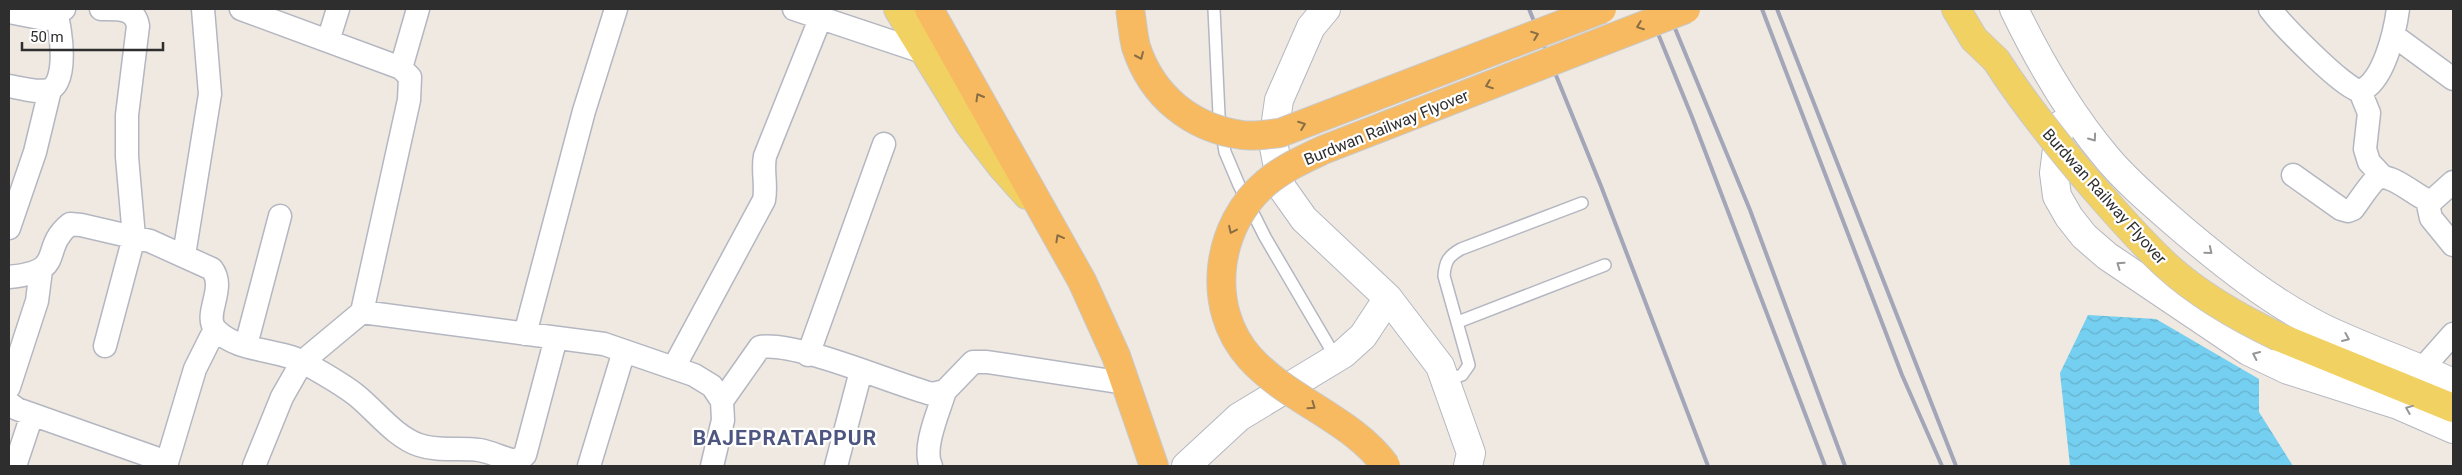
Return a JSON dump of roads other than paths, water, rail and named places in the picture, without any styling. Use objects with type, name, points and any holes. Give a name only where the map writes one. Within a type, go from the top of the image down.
[{"type":"highway","points":[[928,9],[1082,281],[1100,318],[1154,466]]},
{"type":"highway","name":"Burdwan Railway Flyover","points":[[1130,9],[1136,46],[1151,80],[1169,102],[1194,121],[1219,131],[1244,136],[1280,133],[1602,9]]},
{"type":"highway","name":"Burdwan Railway Flyover","points":[[1386,466],[1361,440],[1277,381],[1250,358],[1235,336],[1221,292],[1222,257],[1230,231],[1245,206],[1267,182],[1293,165],[1323,150],[1686,9]]},
{"type":"main road","points":[[898,9],[969,124],[987,149],[1045,214]]},
{"type":"main road","name":"Burdwan Railway Flyover","points":[[1956,9],[1974,39],[1996,60],[2040,125],[2126,224],[2168,267],[2239,318],[2279,337],[2453,408]]},
{"type":"main road","name":"Burdwan Railway Flyover","points":[[1978,9],[1990,37],[1996,60]]},
{"type":"street","points":[[102,9],[122,9],[132,13],[136,18],[138,26],[127,115],[127,157],[134,237],[105,346]]},
{"type":"street","points":[[184,255],[210,94],[203,9]]},
{"type":"street","points":[[242,9],[401,68],[410,76],[409,100],[362,312],[302,362],[282,397],[254,466]]},
{"type":"street","points":[[328,41],[338,9]]},
{"type":"street","points":[[401,68],[418,9]]},
{"type":"street","points":[[525,334],[584,111],[616,9]]},
{"type":"street","points":[[794,9],[926,53]]},
{"type":"street","points":[[1326,9],[1311,27],[1279,100],[1273,142],[1282,188],[1304,219],[1388,298],[1440,366],[1471,453],[1468,466]]},
{"type":"street","points":[[2014,9],[2028,40],[2065,99],[2108,159],[2151,202],[2259,291],[2322,327],[2453,383]]},
{"type":"street","points":[[2270,9],[2300,43],[2349,87],[2360,91],[2369,113],[2365,149],[2369,162],[2383,176],[2427,200],[2433,200],[2453,182]]},
{"type":"street","points":[[2360,91],[2370,84],[2382,66],[2393,35],[2398,9]]},
{"type":"street","points":[[9,12],[45,19],[60,11],[62,52],[58,79],[50,90],[35,152],[9,228]]},
{"type":"street","points":[[674,367],[764,200],[766,187],[762,169],[765,156],[820,19]]},
{"type":"street","points":[[2393,35],[2453,79]]},
{"type":"street","points":[[9,86],[42,91],[50,90]]},
{"type":"street","points":[[2065,99],[2054,173],[2057,196],[2068,218],[2084,236],[2107,256],[2248,351],[2288,370],[2398,405],[2453,429]]},
{"type":"street","points":[[808,355],[884,144]]},
{"type":"street","points":[[2293,175],[2341,209],[2348,211],[2353,208],[2376,179],[2383,176]]},
{"type":"street","points":[[2427,200],[2431,218],[2453,246]]},
{"type":"street","points":[[246,345],[280,216]]},
{"type":"street","points":[[9,277],[31,275],[41,270],[48,262],[60,232],[70,224],[134,237],[184,255],[212,269],[218,277],[218,288],[212,316],[215,329],[195,369],[167,464],[17,410],[9,404]]},
{"type":"street","points":[[9,387],[37,301],[41,270]]},
{"type":"street","points":[[1186,466],[1239,417],[1336,358],[1363,336],[1388,298]]},
{"type":"street","points":[[362,312],[604,344],[674,367],[712,386],[722,401],[723,420],[712,466]]},
{"type":"street","points":[[215,329],[230,339],[302,362],[356,395],[398,432],[417,445],[432,448],[479,450],[516,461],[525,455],[556,338]]},
{"type":"street","points":[[2422,369],[2453,334]]},
{"type":"street","points":[[722,401],[760,348],[773,345],[932,394],[945,392]]},
{"type":"street","points":[[589,466],[624,351]]},
{"type":"street","points":[[931,466],[928,460],[929,442],[945,392],[973,362],[987,362],[1125,383]]},
{"type":"street","points":[[836,466],[860,371]]},
{"type":"street","points":[[15,466],[32,415]]},
{"type":"lane","points":[[1214,9],[1219,115],[1226,152],[1239,185],[1265,236],[1336,358]]},
{"type":"lane","points":[[1445,380],[1462,375],[1469,365],[1444,276],[1445,263],[1450,255],[1461,249],[1582,203]]},
{"type":"lane","points":[[1458,322],[1605,265]]},
{"type":"water","points":[[2088,315],[2156,319],[2259,379],[2259,412],[2293,466],[2070,466],[2060,373]]},
{"type":"railway","points":[[1529,9],[1601,186],[1708,466]]},
{"type":"railway","points":[[1648,9],[1692,117],[1825,466]]},
{"type":"railway","points":[[1667,9],[1750,210],[1845,466]]},
{"type":"railway","points":[[1762,9],[1902,375],[1942,466]]},
{"type":"railway","points":[[1777,9],[1956,466]]},
{"type":"district","name":"BAJEPRATAPPUR","points":[[785,438]]}]
